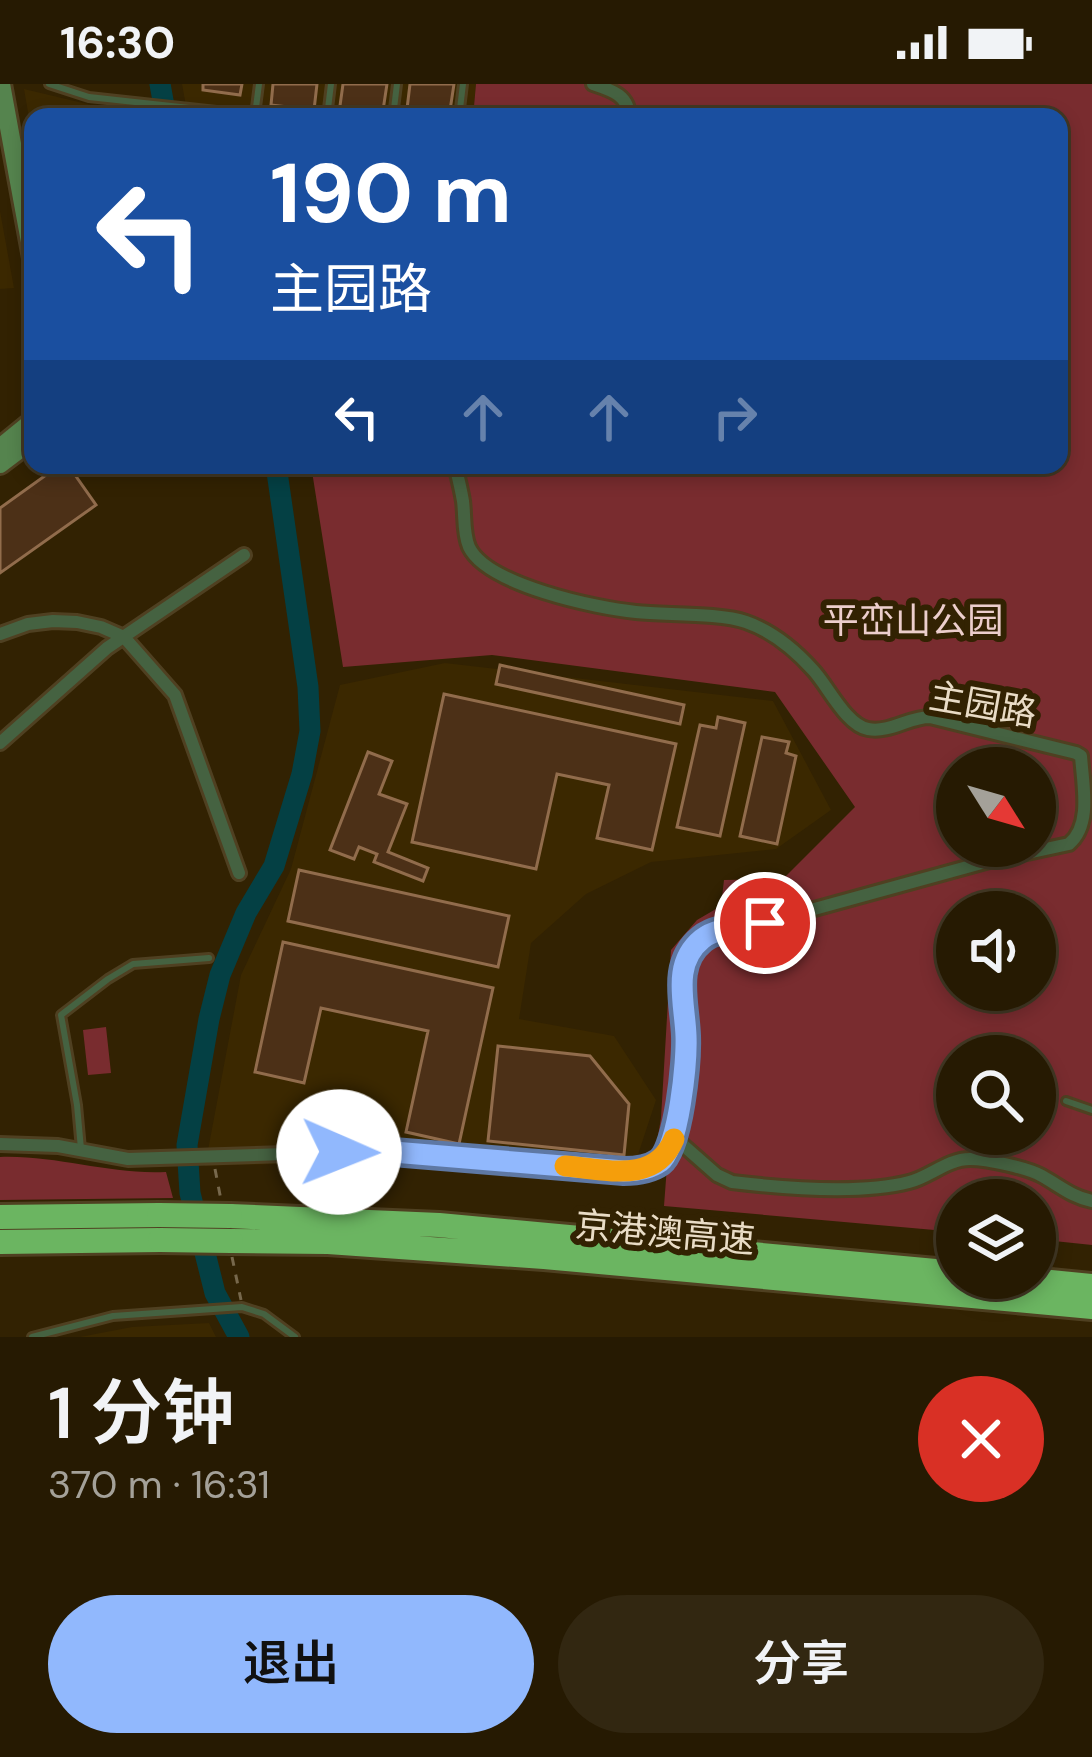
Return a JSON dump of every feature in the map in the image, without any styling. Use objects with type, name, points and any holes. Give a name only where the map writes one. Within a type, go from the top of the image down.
[{"type":"highway","points":[[0,1217],[230,1228]]},
{"type":"highway","name":"京港澳高速","points":[[230,1228],[439,1225],[936,1271]]},
{"type":"highway","points":[[0,1242],[159,1227]]},
{"type":"highway","name":"京港澳高速","points":[[230,1228],[328,1242],[1092,1307]]},
{"type":"highway","points":[[1056,1282],[1092,1286]]},
{"type":"main road","points":[[1,84],[24,209]]},
{"type":"main road","points":[[13,84],[24,144]]},
{"type":"main road","points":[[0,448],[24,428]]},
{"type":"main road","points":[[0,464],[24,446]]},
{"type":"street","points":[[593,84],[623,98],[628,108]]},
{"type":"street","name":"主园路","points":[[457,474],[467,541],[480,562],[498,575],[596,605],[749,623],[775,635],[809,665],[860,728],[883,730],[930,717],[1081,756],[1085,824],[1069,844],[701,940],[682,978],[686,1050],[675,1138]]},
{"type":"street","points":[[0,743],[107,649],[244,555]]},
{"type":"street","points":[[0,634],[53,621],[77,622],[124,637],[176,695],[239,873]]},
{"type":"street","points":[[0,1144],[34,1144],[128,1159],[381,1151],[632,1171],[659,1163],[675,1138],[732,1182],[855,1189],[909,1182],[949,1163],[976,1159],[1035,1172],[1076,1197],[1092,1201]]},
{"type":"lane","points":[[49,84],[88,97],[204,108]]},
{"type":"lane","points":[[81,1150],[61,1015],[133,964],[209,958]]},
{"type":"lane","points":[[1066,1101],[1092,1110]]},
{"type":"lane","points":[[32,1337],[113,1316],[242,1307],[264,1314],[295,1337]]},
{"type":"shaded area","points":[[182,84],[476,84],[474,108],[186,108]]},
{"type":"shaded area","points":[[24,89],[104,108],[27,108]]},
{"type":"shaded area","points":[[0,211],[14,288],[0,289]]},
{"type":"shaded area","points":[[445,663],[773,701],[831,810],[776,849],[651,862],[586,894],[531,943],[519,1019],[614,1036],[656,1100],[631,1176],[384,1161],[205,1166],[241,975],[291,869],[340,685]]},
{"type":"shaded area","points":[[209,1323],[216,1337],[80,1337],[132,1327]]},
{"type":"green space","name":"平峦山公园","points":[[476,84],[1092,84],[1092,1245],[1056,1241],[1056,1179],[936,1179],[936,1230],[664,1206],[667,1166],[657,1142],[671,950],[697,920],[721,906],[724,880],[783,879],[855,807],[775,692],[492,655],[343,667],[312,474],[1068,474],[1068,108],[474,108]]},
{"type":"green space","points":[[106,1027],[111,1073],[88,1075],[83,1030]]},
{"type":"green space","points":[[0,1157],[166,1172],[173,1198],[0,1200]]},
{"type":"building","points":[[203,84],[242,84],[240,95],[203,90]]},
{"type":"building","points":[[273,84],[317,84],[314,108],[271,105]]},
{"type":"building","points":[[343,84],[387,84],[383,108],[340,108]]},
{"type":"building","points":[[410,84],[454,84],[450,108],[407,108]]},
{"type":"building","points":[[47,474],[74,474],[96,505],[0,573],[0,508]]},
{"type":"building","points":[[500,665],[684,705],[680,724],[496,684]]},
{"type":"building","points":[[444,694],[676,744],[652,850],[597,838],[609,785],[557,774],[536,869],[412,842]]},
{"type":"building","points":[[718,717],[745,723],[720,836],[677,827],[700,725],[716,728]]},
{"type":"building","points":[[762,737],[789,742],[786,753],[796,756],[777,844],[740,836]]},
{"type":"building","points":[[368,752],[392,761],[379,794],[407,804],[388,852],[428,868],[423,881],[374,862],[377,854],[359,847],[354,859],[330,850]]},
{"type":"building","points":[[299,870],[509,916],[498,967],[288,921]]},
{"type":"building","points":[[283,942],[493,988],[459,1144],[406,1132],[428,1031],[321,1008],[304,1083],[255,1072]]},
{"type":"building","points":[[498,1046],[590,1056],[629,1104],[624,1155],[488,1141]]},
{"type":"waterway","points":[[160,84],[164,108]]},
{"type":"waterway","points":[[239,1337],[215,1293],[190,1193],[187,1145],[220,975],[246,913],[274,866],[310,731],[277,474]]},
{"type":"slow traffic","points":[[565,1166],[647,1168],[664,1158],[674,1139]]},
{"type":"route","points":[[339,1152],[381,1151],[624,1171],[654,1166],[675,1138],[686,1050],[682,971],[692,950],[711,934],[765,923]]}]
